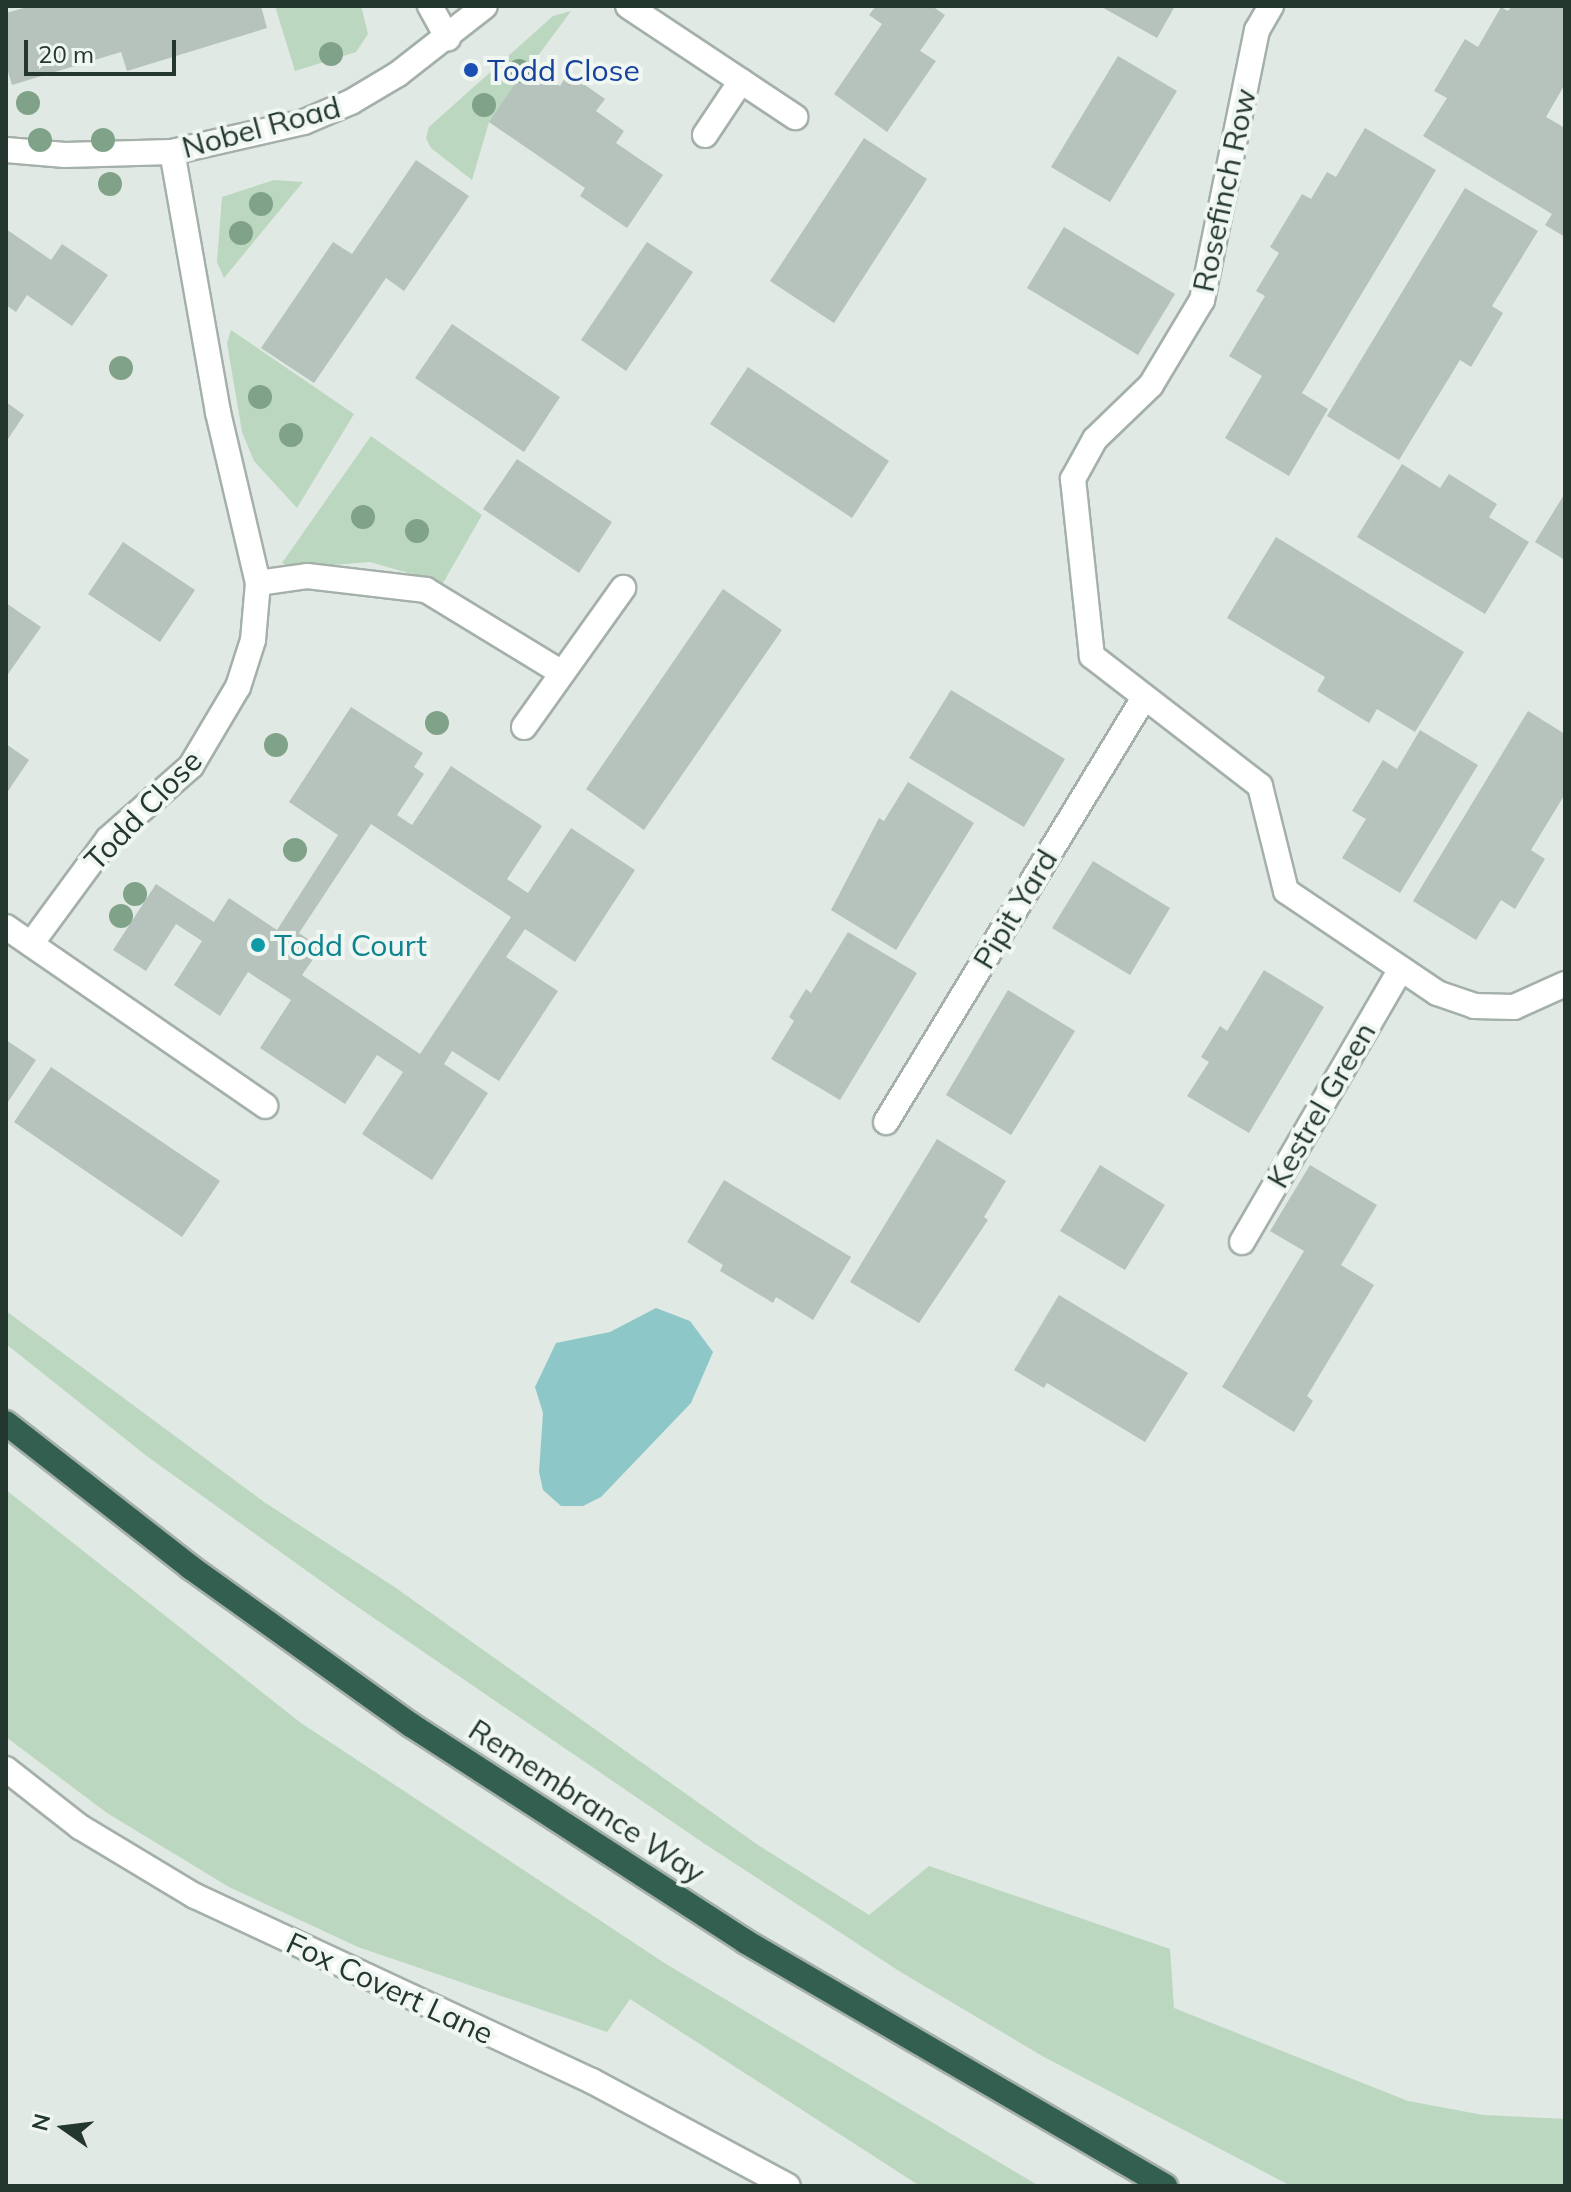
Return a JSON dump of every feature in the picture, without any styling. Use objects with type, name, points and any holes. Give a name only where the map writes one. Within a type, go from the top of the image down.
[{"type":"highway","name":"Remembrance Way","points":[[6,1423],[190,1567],[411,1725],[746,1942],[1165,2186]]},
{"type":"street","points":[[430,6],[448,38]]},
{"type":"street","name":"Nobel Road","points":[[6,150],[65,155],[172,152],[304,122],[351,102],[448,38],[485,6]]},
{"type":"street","points":[[628,6],[795,117]]},
{"type":"street","name":"Rosefinch Row","points":[[1271,6],[1257,30],[1202,300],[1151,385],[1095,439],[1073,479],[1092,656],[1260,786],[1286,891],[1437,993],[1474,1006],[1514,1007],[1565,984]]},
{"type":"street","points":[[705,135],[741,81]]},
{"type":"street","name":"Todd Close","points":[[31,944],[108,839],[191,766],[216,730],[253,640],[258,583],[218,412],[172,152]]},
{"type":"street","points":[[258,583],[307,576],[426,590],[562,673]]},
{"type":"street","points":[[524,727],[623,588]]},
{"type":"street","name":"Pipit Yard","points":[[886,1122],[1144,697]]},
{"type":"street","points":[[6,927],[265,1106]]},
{"type":"street","name":"Kestrel Green","points":[[1242,1242],[1401,969]]},
{"type":"street","name":"Fox Covert Lane","points":[[6,1769],[80,1827],[195,1896],[592,2081],[788,2186]]},
{"type":"green space","points":[[275,6],[361,6],[368,34],[356,52],[295,71]]},
{"type":"green space","points":[[571,11],[489,122],[472,180],[431,148],[426,138],[429,127],[553,16]]},
{"type":"green space","points":[[274,180],[303,182],[224,278],[217,262],[222,197]]},
{"type":"green space","points":[[231,330],[354,414],[297,508],[254,461],[242,432],[227,343]]},
{"type":"green space","points":[[371,436],[482,515],[443,583],[370,562],[293,568],[282,563]]},
{"type":"green space","points":[[6,1311],[264,1502],[393,1586],[758,1845],[869,1915],[929,1866],[1170,1949],[1174,2008],[1408,2101],[1483,2115],[1565,2119],[1565,2186],[1291,2186],[1044,2057],[899,1971],[705,1844],[346,1599],[148,1457],[6,1344]]},
{"type":"green space","points":[[6,1490],[301,1723],[666,1964],[1039,2186],[920,2186],[630,1999],[607,2032],[358,1947],[229,1887],[107,1813],[6,1737]]},
{"type":"water","points":[[656,1308],[690,1321],[713,1352],[691,1403],[601,1497],[583,1506],[561,1506],[543,1490],[539,1472],[543,1413],[535,1387],[556,1343],[610,1332]]},
{"type":"building","points":[[31,6],[261,6],[267,28],[127,71],[121,52],[12,85],[6,65],[6,13]]},
{"type":"building","points":[[876,6],[932,6],[945,15],[920,51],[936,61],[887,132],[834,94],[882,24],[869,15]]},
{"type":"building","points":[[1100,6],[1175,6],[1157,38]]},
{"type":"building","points":[[1512,6],[1565,6],[1565,84],[1546,117],[1565,128],[1565,237],[1545,225],[1552,214],[1423,136],[1447,98],[1434,91],[1465,39],[1478,47],[1501,7],[1508,11]]},
{"type":"building","points":[[1118,56],[1177,91],[1110,202],[1051,167]]},
{"type":"building","points":[[528,65],[560,86],[568,73],[605,99],[596,111],[624,131],[616,143],[663,175],[627,228],[580,196],[585,188],[489,122]]},
{"type":"building","points":[[1365,128],[1436,170],[1302,393],[1328,409],[1289,476],[1225,438],[1262,376],[1229,356],[1265,296],[1256,291],[1279,253],[1270,247],[1302,194],[1311,199],[1327,172],[1336,177]]},
{"type":"building","points":[[864,138],[927,179],[834,323],[770,281]]},
{"type":"building","points":[[416,160],[469,196],[404,291],[386,278],[314,383],[261,348],[333,242],[352,254]]},
{"type":"building","points":[[1465,188],[1538,231],[1492,306],[1503,313],[1471,367],[1460,360],[1399,460],[1327,416]]},
{"type":"building","points":[[1064,227],[1175,294],[1138,355],[1027,288]]},
{"type":"building","points":[[6,229],[51,260],[62,244],[108,275],[72,326],[27,295],[16,312],[6,305]]},
{"type":"building","points":[[647,242],[693,272],[626,371],[581,340]]},
{"type":"building","points":[[452,324],[560,397],[524,452],[415,378]]},
{"type":"building","points":[[748,367],[889,461],[852,518],[710,424]]},
{"type":"building","points":[[6,402],[24,415],[6,442]]},
{"type":"building","points":[[517,459],[612,522],[579,573],[483,509]]},
{"type":"building","points":[[1402,464],[1440,488],[1449,474],[1497,504],[1489,517],[1529,542],[1485,614],[1357,537]]},
{"type":"building","points":[[1565,493],[1565,560],[1535,542]]},
{"type":"building","points":[[1276,537],[1464,652],[1415,732],[1377,709],[1369,723],[1317,691],[1325,677],[1227,618]]},
{"type":"building","points":[[123,542],[195,590],[160,642],[88,594]]},
{"type":"building","points":[[723,589],[782,630],[644,830],[586,789]]},
{"type":"building","points":[[6,603],[41,627],[6,677]]},
{"type":"building","points":[[951,690],[1065,759],[1024,827],[909,758]]},
{"type":"building","name":"Todd Court","points":[[351,707],[423,753],[414,767],[424,774],[397,815],[412,825],[451,766],[542,826],[507,879],[528,893],[571,828],[635,870],[575,962],[525,929],[506,957],[558,991],[499,1081],[452,1051],[444,1064],[488,1093],[432,1180],[362,1134],[403,1072],[377,1055],[345,1104],[260,1048],[291,1000],[248,972],[220,1016],[174,985],[202,941],[176,924],[146,971],[113,950],[156,884],[214,922],[229,898],[277,930],[338,835],[289,802]],"holes":[[[371,824],[511,917],[420,1054],[302,975],[321,948],[299,933]]]},
{"type":"building","points":[[1528,711],[1565,734],[1565,794],[1531,850],[1545,859],[1515,909],[1501,900],[1476,940],[1413,901]]},
{"type":"building","points":[[1420,730],[1478,765],[1400,893],[1342,858],[1366,819],[1352,811],[1383,760],[1397,769]]},
{"type":"building","points":[[6,744],[29,760],[6,794]]},
{"type":"building","points":[[908,782],[974,823],[896,950],[831,910],[879,818],[884,821]]},
{"type":"building","points":[[1093,861],[1170,908],[1130,975],[1052,928]]},
{"type":"building","points":[[848,932],[917,973],[840,1100],[771,1059],[794,1021],[789,1017],[806,989],[811,993]]},
{"type":"building","points":[[1264,970],[1324,1007],[1249,1133],[1187,1096],[1209,1062],[1201,1057],[1220,1026],[1227,1031]]},
{"type":"building","points":[[1008,990],[1075,1031],[1011,1135],[946,1095]]},
{"type":"building","points":[[6,1040],[36,1060],[6,1105]]},
{"type":"building","points":[[51,1067],[220,1181],[182,1237],[14,1122]]},
{"type":"building","points":[[937,1139],[1006,1181],[984,1217],[988,1220],[919,1323],[850,1282]]},
{"type":"building","points":[[1100,1165],[1165,1205],[1125,1270],[1060,1231]]},
{"type":"building","points":[[1310,1165],[1377,1205],[1341,1265],[1374,1285],[1307,1396],[1313,1401],[1294,1432],[1222,1387],[1304,1251],[1270,1231]]},
{"type":"building","points":[[724,1180],[851,1257],[813,1320],[776,1297],[773,1303],[720,1271],[723,1265],[687,1242]]},
{"type":"building","points":[[1059,1295],[1188,1373],[1145,1442],[1047,1383],[1044,1388],[1014,1370]]},
{"type":"place","name":"Todd Close","points":[[471,70]]},
{"type":"place","name":"Todd Court","points":[[258,945]]}]
